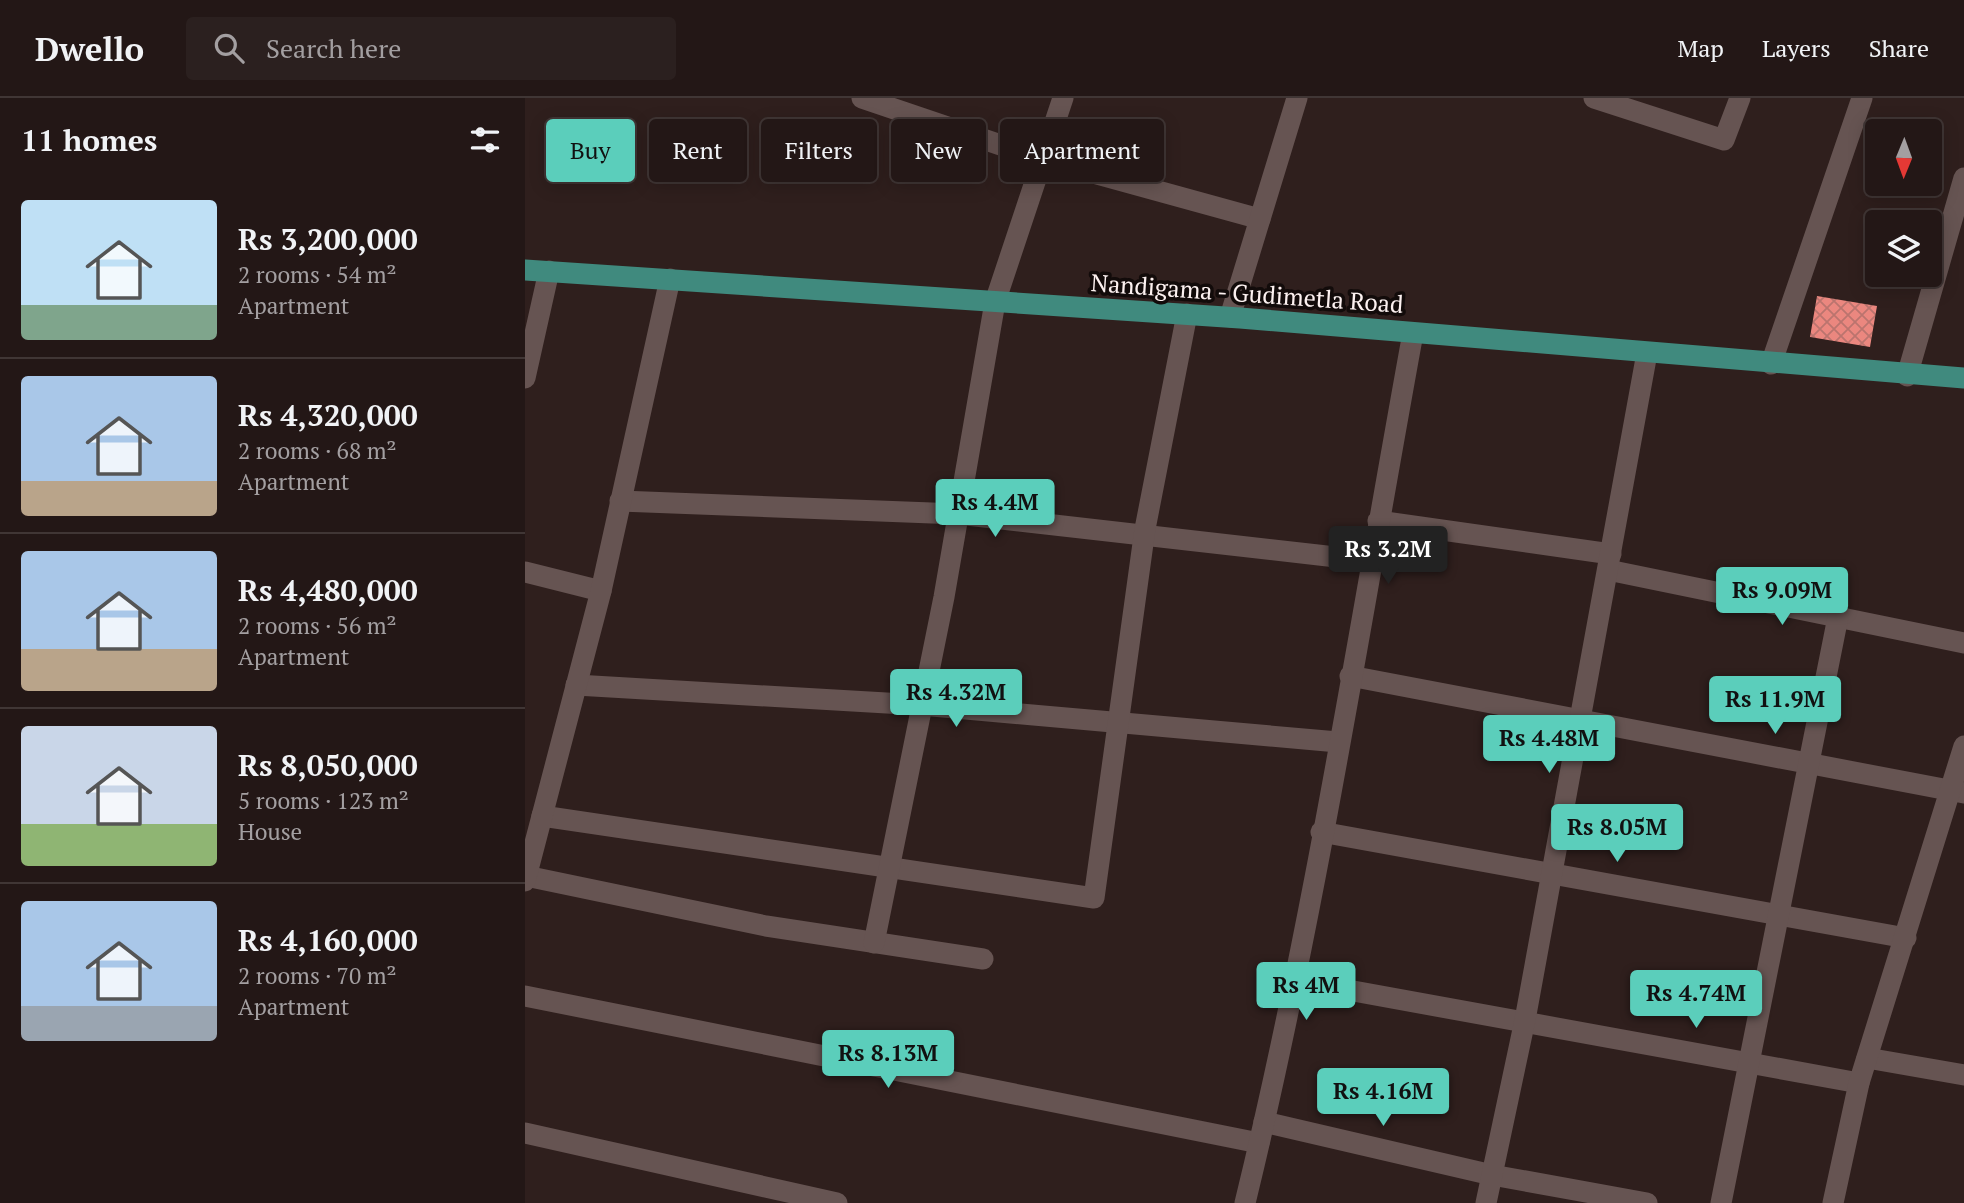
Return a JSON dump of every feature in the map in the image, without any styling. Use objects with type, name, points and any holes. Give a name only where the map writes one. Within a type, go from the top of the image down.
[{"type":"main road","name":"Nandigama - Gudimetla Road","points":[[525,270],[1230,317],[1964,379]]},
{"type":"street","points":[[862,98],[1000,145]]},
{"type":"street","points":[[1056,119],[1063,98]]},
{"type":"street","points":[[1230,317],[1297,98]]},
{"type":"street","points":[[1594,98],[1724,140],[1740,98]]},
{"type":"street","points":[[1771,364],[1862,98]]},
{"type":"street","points":[[1907,376],[1964,178]]},
{"type":"street","points":[[874,943],[958,514],[995,302],[1034,182]]},
{"type":"street","points":[[1126,182],[1260,219]]},
{"type":"street","points":[[525,378],[549,271]]},
{"type":"street","points":[[670,279],[601,591],[526,879],[766,926],[983,959]]},
{"type":"street","points":[[542,816],[1094,898],[1145,536],[1188,314]]},
{"type":"street","points":[[1245,1203],[1293,980],[1413,333]]},
{"type":"street","points":[[1486,1203],[1525,1020],[1647,353]]},
{"type":"street","points":[[620,501],[958,514],[1371,561]]},
{"type":"street","points":[[1378,521],[1610,562],[1838,617],[1964,643]]},
{"type":"street","points":[[525,573],[601,591]]},
{"type":"street","points":[[1721,1203],[1838,617]]},
{"type":"street","points":[[1350,676],[1958,792]]},
{"type":"street","points":[[576,685],[921,705],[1338,742]]},
{"type":"street","points":[[1833,1203],[1859,1083],[1906,938],[1958,792],[1964,746]]},
{"type":"street","points":[[1321,832],[1906,938]]},
{"type":"street","points":[[1293,980],[1525,1020],[1859,1083]]},
{"type":"street","points":[[525,996],[1647,1203]]},
{"type":"street","points":[[1867,1058],[1964,1075]]},
{"type":"street","points":[[525,1133],[838,1203]]},
{"type":"building","points":[[1817,296],[1877,306],[1870,347],[1810,337]]}]
